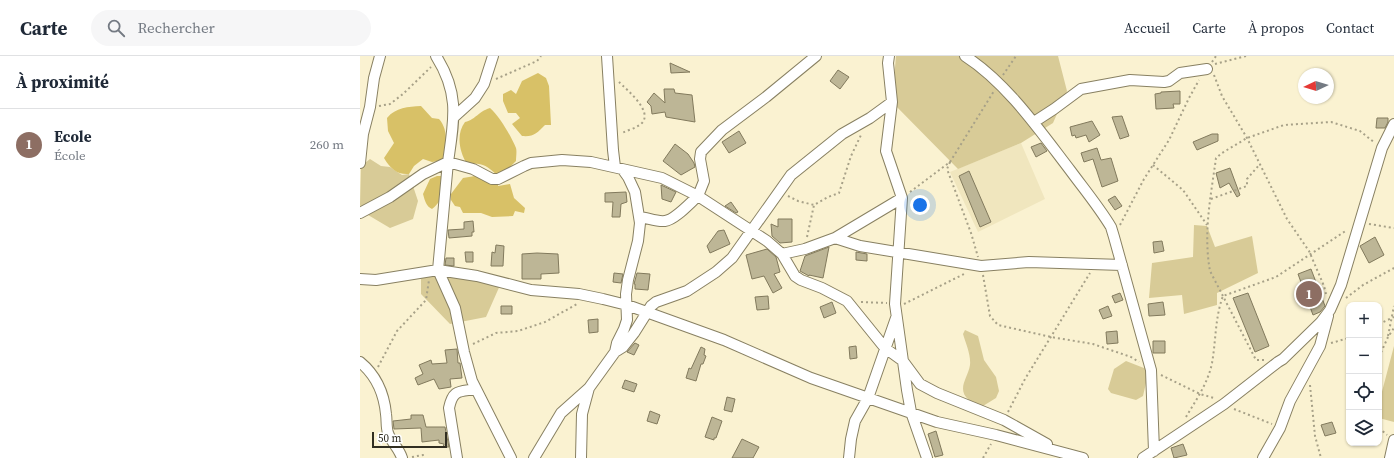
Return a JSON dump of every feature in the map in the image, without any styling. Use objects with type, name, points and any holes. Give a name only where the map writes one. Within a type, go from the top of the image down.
[{"type":"street","points":[[360,163],[362,135],[370,107],[374,78],[380,56]]},
{"type":"street","points":[[454,117],[475,98],[484,84],[492,56]]},
{"type":"street","points":[[607,56],[612,142],[619,169],[635,192],[640,217],[638,241],[626,294],[627,320],[617,343],[615,352]]},
{"type":"street","points":[[640,217],[668,221],[683,210],[698,196],[704,182],[700,159],[701,152],[722,130],[766,97],[816,56]]},
{"type":"street","points":[[889,56],[888,63],[892,102],[886,151],[902,198],[895,304],[911,412],[927,458]]},
{"type":"street","points":[[965,56],[980,65],[1034,122],[1106,219],[1114,237],[1151,370],[1154,451]]},
{"type":"street","points":[[437,58],[450,86],[453,98],[454,117],[434,270],[455,308],[469,373],[476,390],[511,458]]},
{"type":"street","points":[[1034,122],[1081,89],[1130,80],[1164,82],[1169,81],[1180,73],[1210,68]]},
{"type":"street","points":[[534,458],[561,413],[589,388],[615,352],[623,347],[651,306],[656,302],[687,291],[716,272],[732,258],[790,175],[842,134],[870,118],[892,102]]},
{"type":"street","points":[[1263,458],[1280,428],[1290,401],[1320,346],[1330,310],[1341,285],[1382,148],[1394,124]]},
{"type":"street","points":[[360,213],[390,197],[423,174],[448,162],[473,169],[492,179],[498,179],[524,166],[542,161],[562,160],[582,161],[662,178],[698,196],[767,241],[782,254],[795,276],[801,280],[822,288],[847,301],[885,348],[903,362],[920,384],[937,393],[1004,420],[1062,452]]},
{"type":"street","points":[[782,254],[805,249],[835,238],[902,198]]},
{"type":"street","points":[[835,238],[860,246],[981,266],[1029,262],[1122,265]]},
{"type":"street","points":[[360,279],[376,280],[434,270],[477,276],[531,290],[591,297],[627,305],[737,345],[811,378],[937,422],[996,435],[1083,458]]},
{"type":"street","points":[[1143,458],[1224,404],[1283,359],[1321,322],[1330,310]]},
{"type":"street","points":[[849,458],[855,422],[868,398],[897,316]]},
{"type":"street","points":[[360,362],[380,386],[385,402],[388,433],[402,458]]},
{"type":"street","points":[[581,458],[582,414],[589,388]]},
{"type":"street","points":[[457,458],[449,408],[452,396],[455,393],[476,390]]},
{"type":"street","points":[[1390,458],[1394,440]]},
{"type":"path","points":[[484,84],[537,61],[541,56]]},
{"type":"path","points":[[902,198],[950,162],[1016,56]]},
{"type":"path","points":[[1246,56],[1210,68],[1222,96],[1247,138],[1287,219],[1310,255],[1324,286],[1330,310],[1363,285],[1394,268]]},
{"type":"path","points":[[370,107],[390,104],[403,94],[437,58]]},
{"type":"path","points":[[608,71],[639,102],[644,111],[644,118],[641,124],[617,136],[612,142]]},
{"type":"path","points":[[1283,359],[1256,360],[1210,270],[1207,255],[1208,226],[1216,158],[1222,152],[1247,138],[1284,125],[1331,122],[1360,131],[1382,148]]},
{"type":"path","points":[[782,188],[786,195],[795,200],[814,205],[839,193],[851,156],[861,134]]},
{"type":"path","points":[[1211,200],[1247,186],[1247,179],[1260,164]]},
{"type":"path","points":[[1153,165],[1183,190],[1208,226]]},
{"type":"path","points":[[805,249],[814,205]]},
{"type":"path","points":[[1184,420],[1200,394],[1211,365],[1219,306],[1224,296],[1276,277],[1359,222],[1394,228]]},
{"type":"path","points":[[981,266],[990,316],[998,325],[1051,337],[1093,344],[1131,357],[1151,370],[1200,394],[1215,399]]},
{"type":"path","points":[[377,368],[397,331],[426,300],[434,270]]},
{"type":"path","points":[[464,352],[469,346],[496,333],[518,331],[544,322],[591,297]]},
{"type":"path","points":[[1388,337],[1394,306]]},
{"type":"path","points":[[1382,322],[1393,317]]},
{"type":"path","points":[[1382,350],[1394,328]]},
{"type":"path","points":[[1320,346],[1346,339]]},
{"type":"path","points":[[1307,370],[1310,379],[1315,436],[1321,458]]},
{"type":"path","points":[[1238,410],[1280,428]]},
{"type":"path","points":[[410,458],[423,455],[423,458]]},
{"type":"shaded area","points":[[896,56],[1058,56],[1067,91],[1053,123],[1021,143],[958,169],[892,102]]},
{"type":"shaded area","points":[[538,73],[546,78],[549,86],[551,125],[545,125],[532,135],[522,136],[512,124],[520,118],[516,113],[508,113],[503,101],[503,94],[511,90],[516,94],[522,81]]},
{"type":"shaded area","points":[[421,106],[432,118],[439,119],[442,123],[446,133],[444,160],[432,162],[423,159],[414,166],[409,174],[397,172],[391,168],[384,158],[394,143],[388,131],[387,118],[398,110],[407,107]]},
{"type":"shaded area","points":[[490,108],[498,116],[505,127],[516,149],[516,161],[504,173],[497,175],[483,165],[467,164],[460,148],[460,132],[465,122],[472,119],[482,111]]},
{"type":"shaded area","points":[[1021,143],[1045,199],[978,232],[950,172]]},
{"type":"shaded area","points":[[370,159],[381,166],[390,167],[402,175],[409,174],[418,201],[413,219],[390,228],[363,212],[360,205],[361,166]]},
{"type":"shaded area","points":[[441,176],[444,185],[441,198],[432,209],[427,205],[423,194],[430,179]]},
{"type":"shaded area","points":[[475,176],[498,183],[498,186],[510,184],[514,198],[525,208],[524,213],[515,211],[513,216],[492,217],[481,213],[463,213],[460,207],[455,206],[451,200],[451,194],[463,178]]},
{"type":"shaded area","points":[[1194,225],[1207,226],[1215,247],[1252,236],[1258,273],[1217,293],[1217,305],[1184,314],[1182,295],[1149,298],[1152,263],[1193,257]]},
{"type":"shaded area","points":[[440,272],[501,283],[486,317],[450,324],[421,294],[421,273]]},
{"type":"shaded area","points":[[965,330],[978,336],[984,360],[996,377],[999,391],[996,398],[983,406],[971,401],[963,392],[964,383],[970,365],[970,357],[963,334]]},
{"type":"shaded area","points":[[1394,346],[1394,422],[1382,419],[1382,392]]},
{"type":"shaded area","points":[[1126,361],[1149,370],[1143,396],[1136,400],[1111,393],[1108,389],[1114,369]]},
{"type":"building","points":[[670,63],[690,72],[671,73]]},
{"type":"building","points":[[838,70],[849,77],[840,89],[830,81]]},
{"type":"building","points":[[664,89],[674,89],[675,93],[692,95],[695,122],[666,117],[665,112],[652,114],[651,106],[647,102],[654,93],[665,103]]},
{"type":"building","points":[[1180,91],[1180,104],[1173,104],[1174,108],[1156,109],[1155,94],[1161,92]]},
{"type":"building","points":[[1122,116],[1129,136],[1120,139],[1112,117]]},
{"type":"building","points":[[1377,118],[1388,118],[1385,128],[1376,128]]},
{"type":"building","points":[[1092,121],[1100,135],[1089,142],[1086,135],[1076,138],[1075,135],[1072,136],[1070,127]]},
{"type":"building","points":[[739,131],[746,143],[729,153],[722,142]]},
{"type":"building","points":[[1212,134],[1218,134],[1218,141],[1197,150],[1193,142]]},
{"type":"building","points":[[1041,143],[1047,151],[1036,157],[1031,147]]},
{"type":"building","points":[[675,144],[688,154],[695,167],[681,175],[663,161]]},
{"type":"building","points":[[1097,148],[1101,160],[1111,158],[1118,181],[1102,187],[1093,159],[1084,162],[1081,153]]},
{"type":"building","points":[[1230,168],[1240,195],[1237,197],[1229,183],[1220,188],[1216,173]]},
{"type":"building","points":[[969,171],[991,222],[980,227],[959,176]]},
{"type":"building","points":[[661,185],[676,192],[671,202],[662,199]]},
{"type":"building","points":[[626,192],[627,202],[621,204],[620,217],[612,217],[613,202],[605,202],[605,193]]},
{"type":"building","points":[[1115,196],[1122,206],[1115,210],[1108,200]]},
{"type":"building","points":[[731,202],[738,212],[736,213],[725,206]]},
{"type":"building","points":[[778,219],[792,219],[792,242],[780,243],[772,236],[771,224],[778,227]]},
{"type":"building","points":[[473,221],[474,232],[472,232],[472,236],[449,238],[448,230],[464,229],[464,222]]},
{"type":"building","points":[[724,230],[730,244],[710,253],[707,246],[718,231]]},
{"type":"building","points":[[1375,237],[1384,255],[1369,263],[1360,246]]},
{"type":"building","points":[[1162,241],[1164,251],[1154,253],[1153,242]]},
{"type":"building","points":[[496,245],[504,246],[503,266],[491,266],[492,252],[495,253]]},
{"type":"building","points":[[829,247],[823,278],[809,276],[800,271],[805,256]]},
{"type":"building","points":[[767,249],[776,257],[780,272],[774,274],[782,288],[773,293],[764,276],[752,279],[746,255]]},
{"type":"building","points":[[465,252],[473,252],[473,262],[466,262]]},
{"type":"building","points":[[856,252],[867,254],[867,261],[856,260]]},
{"type":"building","points":[[522,254],[558,254],[559,273],[541,274],[541,279],[522,279]]},
{"type":"building","points":[[446,258],[454,258],[454,266],[445,265]]},
{"type":"building","points":[[1311,269],[1325,306],[1320,312],[1313,315],[1298,274]]},
{"type":"building","points":[[614,273],[623,274],[621,283],[613,282]]},
{"type":"building","points":[[637,273],[650,274],[648,290],[635,289],[634,284]]},
{"type":"building","points":[[1120,293],[1123,300],[1115,303],[1112,296]]},
{"type":"building","points":[[1248,293],[1269,346],[1255,352],[1233,298]]},
{"type":"building","points":[[768,296],[769,309],[757,310],[755,297]]},
{"type":"building","points":[[832,302],[836,313],[824,318],[820,307]]},
{"type":"building","points":[[1163,302],[1165,315],[1149,316],[1148,304]]},
{"type":"building","points":[[501,306],[512,306],[512,314],[501,314]]},
{"type":"building","points":[[1108,306],[1112,316],[1103,319],[1099,310]]},
{"type":"building","points":[[598,319],[598,332],[589,333],[588,320]]},
{"type":"building","points":[[1117,331],[1118,343],[1107,344],[1106,332]]},
{"type":"building","points":[[1153,341],[1165,341],[1165,353],[1153,353]]},
{"type":"building","points":[[635,343],[639,345],[634,355],[627,352]]},
{"type":"building","points":[[856,346],[857,358],[850,359],[849,347]]},
{"type":"building","points":[[701,347],[705,349],[704,355],[706,356],[703,364],[701,364],[696,381],[686,378],[689,368],[691,369]]},
{"type":"building","points":[[457,349],[458,363],[460,363],[462,378],[450,379],[451,387],[439,389],[434,379],[418,385],[415,378],[423,374],[419,365],[431,360],[432,364],[447,363],[445,350]]},
{"type":"building","points":[[625,380],[637,384],[634,392],[622,388]]},
{"type":"building","points":[[727,397],[735,399],[732,412],[724,410]]},
{"type":"building","points":[[650,411],[660,415],[657,424],[647,421]]},
{"type":"building","points":[[411,415],[423,415],[426,427],[445,427],[449,447],[443,447],[444,444],[439,443],[439,440],[422,442],[421,428],[394,429],[393,421],[411,419]]},
{"type":"building","points":[[712,417],[722,421],[714,440],[705,437]]},
{"type":"building","points":[[1332,422],[1336,433],[1325,436],[1321,425]]},
{"type":"building","points":[[936,431],[943,455],[935,457],[928,434]]},
{"type":"building","points":[[742,439],[759,447],[753,458],[732,458]]},
{"type":"building","points":[[1183,444],[1187,455],[1174,458],[1171,448]]},
{"type":"place","name":"Ecole","points":[[1309,294]]}]
